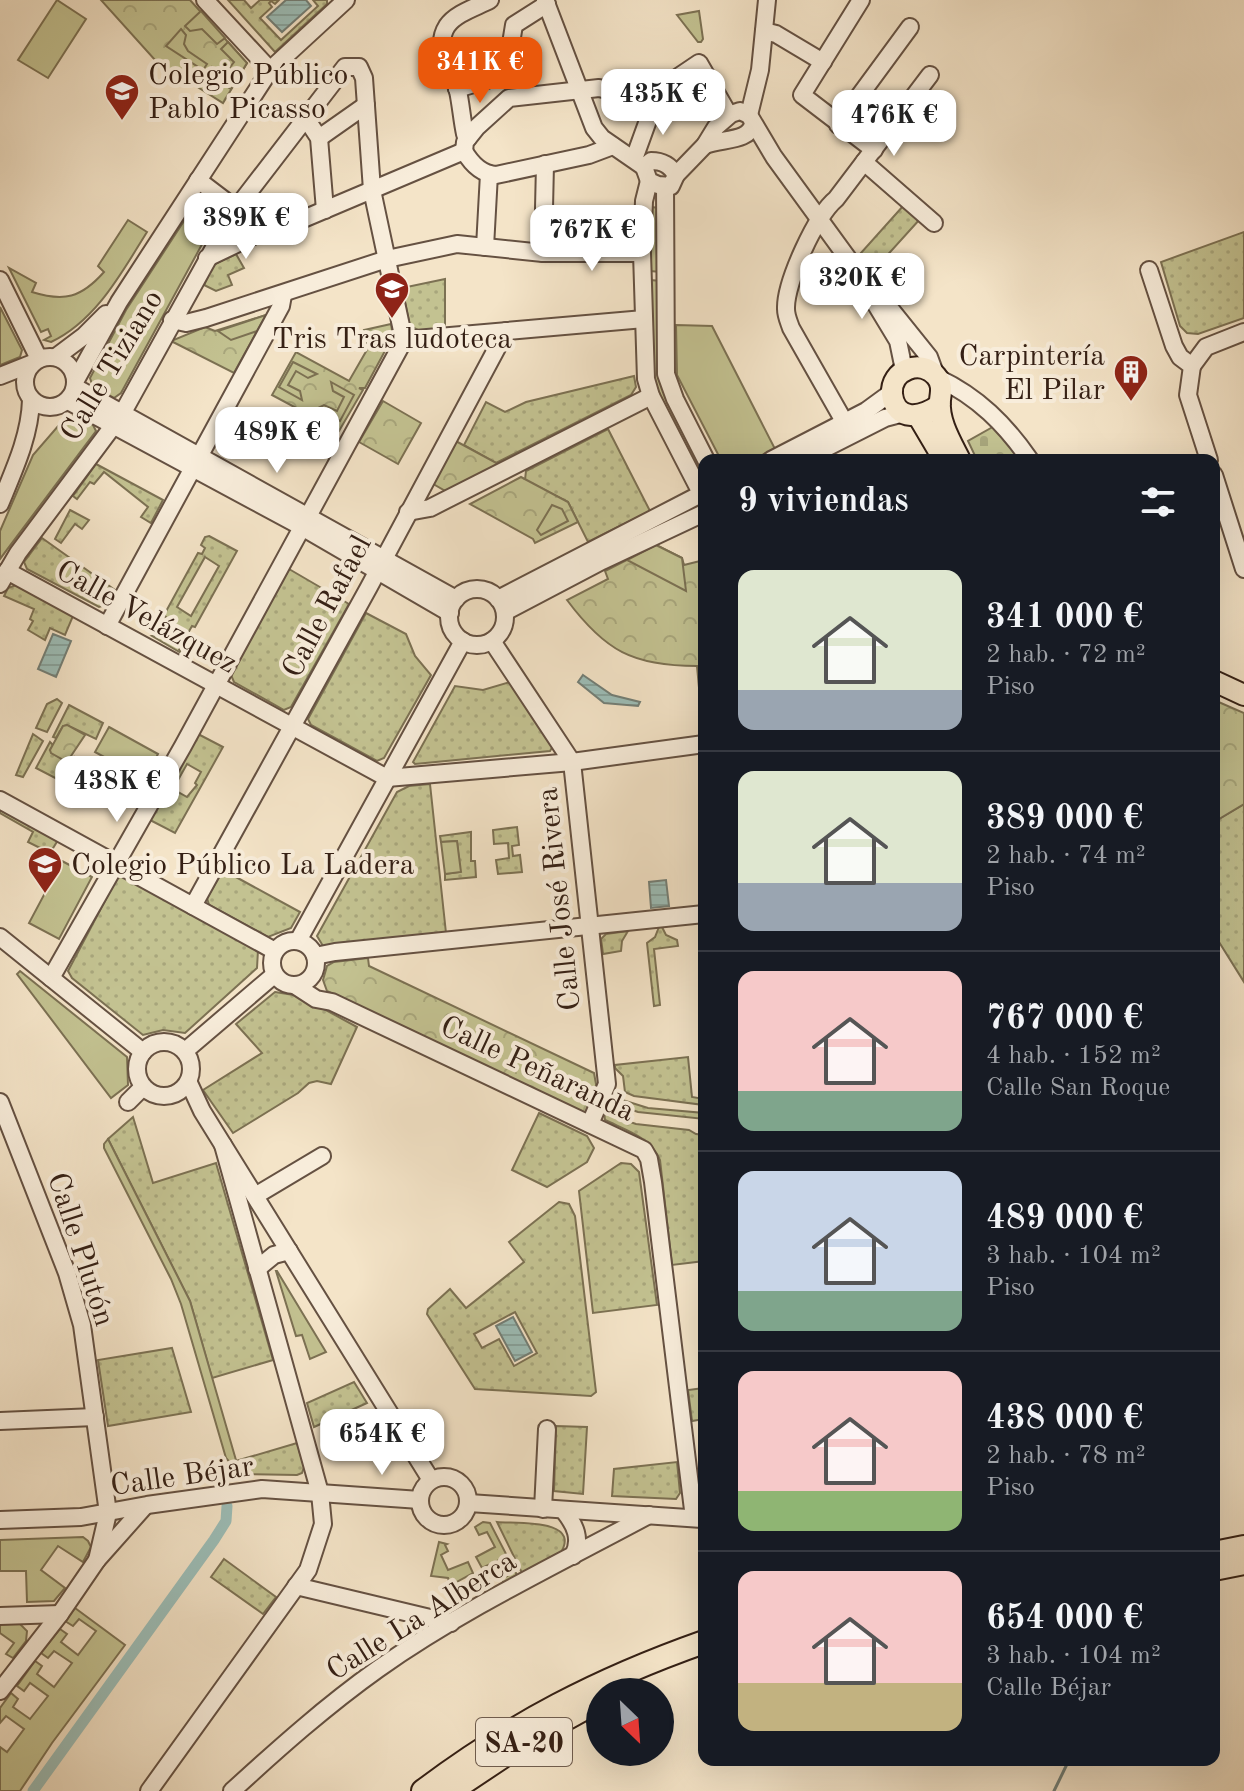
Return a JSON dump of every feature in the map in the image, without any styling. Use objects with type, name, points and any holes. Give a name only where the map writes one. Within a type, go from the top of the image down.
[{"type":"highway","points":[[1220,1552],[1244,1547]]},
{"type":"highway","points":[[1220,1568],[1244,1563]]},
{"type":"highway","name":"SA-20","points":[[423,1791],[518,1725],[591,1687],[698,1644]]},
{"type":"highway","points":[[648,1678],[698,1661]]},
{"type":"highway","name":"SA-20","points":[[451,1791],[526,1741],[586,1708]]},
{"type":"main road","points":[[940,454],[911,415],[895,404],[892,392],[895,379],[904,370],[915,367],[927,369],[939,388],[945,431],[957,454]]},
{"type":"main road","points":[[911,415],[929,413],[939,388]]},
{"type":"main road","points":[[1220,670],[1244,680]]},
{"type":"main road","points":[[1220,684],[1244,695]]},
{"type":"street","points":[[205,0],[270,70]]},
{"type":"street","points":[[18,461],[38,428],[70,393],[119,302],[270,70],[346,0]]},
{"type":"street","points":[[490,0],[455,18],[447,25],[442,37],[445,61],[457,89],[466,144],[477,167],[489,174],[508,173],[600,152],[613,146]]},
{"type":"street","points":[[739,123],[758,83],[767,0]]},
{"type":"street","points":[[861,0],[802,95],[835,119],[934,223]]},
{"type":"street","points":[[457,89],[487,80],[507,68],[514,25],[546,2],[594,128],[602,138],[642,169]]},
{"type":"street","points":[[838,125],[910,27]]},
{"type":"street","points":[[764,31],[776,34],[823,62]]},
{"type":"street","points":[[698,486],[651,396],[646,379],[642,169],[654,101],[659,90],[699,63],[739,123],[774,157],[849,260],[898,341],[904,370]]},
{"type":"street","name":"Calle Tiziano","points":[[3,577],[118,419],[235,210],[345,67],[359,67],[364,78],[366,105]]},
{"type":"street","points":[[845,423],[791,328],[786,311],[788,295],[801,255],[824,208],[836,199],[930,75]]},
{"type":"street","points":[[198,180],[261,228],[272,229],[289,225],[372,190],[466,144],[477,127],[509,98],[599,88],[654,101]]},
{"type":"street","points":[[319,138],[366,105]]},
{"type":"street","points":[[51,978],[117,864],[404,340],[372,190],[366,105]]},
{"type":"street","points":[[305,117],[319,138],[325,210]]},
{"type":"street","points":[[671,181],[705,145],[716,127],[739,123]]},
{"type":"street","points":[[642,169],[651,161],[659,161],[672,168],[666,374],[703,454]]},
{"type":"street","points":[[543,253],[545,164]]},
{"type":"street","points":[[485,247],[489,174]]},
{"type":"street","points":[[206,259],[251,237],[261,228]]},
{"type":"street","points":[[172,320],[186,323],[283,295],[387,259],[457,244],[543,253],[642,253]]},
{"type":"street","points":[[849,260],[929,357],[939,388],[969,394],[1006,427],[1026,454]]},
{"type":"street","points":[[1149,270],[1174,346],[1180,357],[1192,366]]},
{"type":"street","points":[[0,280],[43,360]]},
{"type":"street","points":[[107,626],[281,306],[283,295]]},
{"type":"street","points":[[0,504],[18,461],[28,425],[28,395],[24,381],[27,371],[84,336],[119,302]]},
{"type":"street","points":[[404,340],[644,319]]},
{"type":"street","name":"Calle Rafael","points":[[193,906],[506,331]]},
{"type":"street","points":[[1207,454],[1188,395],[1192,366],[1206,347],[1244,332]]},
{"type":"street","points":[[0,376],[43,360],[65,361],[72,369],[70,393],[49,408],[39,406],[28,395],[0,385]]},
{"type":"street","points":[[783,454],[876,406],[892,392]]},
{"type":"street","points":[[70,393],[453,606]]},
{"type":"street","points":[[408,512],[430,508],[651,396]]},
{"type":"street","points":[[814,454],[885,418],[911,415]]},
{"type":"street","points":[[1220,494],[1244,569]]},
{"type":"street","points":[[501,605],[698,499]]},
{"type":"street","points":[[501,605],[698,516]]},
{"type":"street","name":"Calle Velázquez","points":[[3,577],[107,626],[387,778]]},
{"type":"street","points":[[477,589],[488,592],[501,605],[501,633],[492,641],[473,645],[463,641],[450,624],[453,606],[465,592],[477,589]]},
{"type":"street","points":[[298,941],[463,641]]},
{"type":"street","name":"Calle José Rivera","points":[[492,641],[572,762],[607,1084],[590,1124]]},
{"type":"street","points":[[387,778],[572,762],[698,745]]},
{"type":"street","points":[[0,800],[275,951]]},
{"type":"street","points":[[315,956],[698,915]]},
{"type":"street","points":[[0,937],[143,1052]]},
{"type":"street","points":[[289,941],[298,941],[312,949],[316,966],[313,976],[306,983],[296,986],[284,983],[274,975],[272,958],[275,951],[289,941]]},
{"type":"street","points":[[185,1051],[274,975]]},
{"type":"street","name":"Calle Peñaranda","points":[[313,976],[320,990],[332,1002]]},
{"type":"street","name":"Calle Peñaranda","points":[[296,986],[316,999],[332,1002],[644,1150],[649,1159],[698,1511]]},
{"type":"street","points":[[152,1044],[176,1044],[185,1051],[192,1066],[183,1088],[165,1097],[153,1095],[143,1087],[137,1076],[137,1063],[152,1044]]},
{"type":"street","points":[[128,1102],[143,1087]]},
{"type":"street","points":[[183,1088],[202,1111],[431,1480]]},
{"type":"street","name":"Calle Plutón","points":[[0,1102],[67,1273],[82,1325],[108,1513],[114,1524],[107,1541]]},
{"type":"street","points":[[149,1791],[308,1570],[320,1538],[323,1509],[320,1493],[223,1145]]},
{"type":"street","points":[[255,1196],[322,1156]]},
{"type":"street","points":[[257,1269],[274,1255],[289,1251]]},
{"type":"street","points":[[0,1421],[95,1417]]},
{"type":"street","points":[[543,1509],[547,1429]]},
{"type":"street","points":[[442,1477],[457,1480],[465,1488],[469,1503],[461,1518],[452,1524],[432,1522],[424,1514],[420,1500],[431,1480],[442,1477]]},
{"type":"street","name":"Calle Béjar","points":[[0,1520],[81,1517],[262,1489],[420,1500]]},
{"type":"street","points":[[469,1503],[698,1518]]},
{"type":"street","points":[[0,1691],[60,1614],[107,1541],[147,1505]]},
{"type":"street","points":[[564,1511],[576,1532],[577,1548],[573,1556]]},
{"type":"street","name":"Calle La Alberca","points":[[232,1791],[326,1708],[420,1642],[649,1515]]},
{"type":"street","points":[[81,1517],[107,1541]]},
{"type":"street","points":[[296,1586],[451,1623]]},
{"type":"street","points":[[0,1616],[60,1614]]},
{"type":"street","points":[[416,1615],[422,1625],[420,1642]]},
{"type":"green space","points":[[57,0],[86,19],[48,78],[18,60]]},
{"type":"green space","points":[[101,0],[190,0],[247,63],[223,103],[155,60]]},
{"type":"green space","points":[[228,0],[244,0],[251,8],[260,0],[279,0],[275,4],[271,1],[272,7],[260,18],[281,40],[318,6],[313,0],[327,0],[327,4],[275,52]]},
{"type":"green space","points":[[201,11],[225,38],[217,44],[202,29],[190,31],[185,26]]},
{"type":"green space","points":[[699,11],[703,39],[701,42],[677,15]]},
{"type":"green space","points":[[181,29],[186,35],[184,44],[188,51],[207,64],[203,70],[166,46]]},
{"type":"green space","points":[[228,42],[247,63],[231,89],[208,74],[212,67],[224,75],[234,62],[221,49]]},
{"type":"green space","points":[[202,197],[218,210],[218,215],[121,393],[114,398],[93,387],[90,378],[126,310]]},
{"type":"green space","points":[[904,205],[920,219],[873,271],[860,254]]},
{"type":"green space","points":[[650,207],[661,208],[661,272],[650,271]]},
{"type":"green space","points":[[128,220],[147,232],[118,279],[81,322],[51,342],[44,340],[51,336],[48,329],[41,332],[9,268],[36,283],[32,292],[54,297],[71,296],[88,288],[104,272],[98,266]]},
{"type":"green space","points":[[1244,232],[1244,318],[1198,334],[1187,333],[1180,326],[1161,262]]},
{"type":"green space","points":[[236,254],[244,268],[228,275],[232,285],[216,291],[204,285],[213,265]]},
{"type":"green space","points":[[445,279],[445,329],[420,331],[410,326],[402,288]]},
{"type":"green space","points":[[650,280],[661,281],[660,353],[699,454],[698,470],[694,472],[650,378]]},
{"type":"green space","points":[[0,307],[22,350],[20,357],[0,365]]},
{"type":"green space","points":[[266,315],[234,373],[171,341],[205,327],[215,331]]},
{"type":"green space","points":[[266,315],[257,331],[231,340],[218,331]]},
{"type":"green space","points":[[391,324],[393,336],[365,388],[359,388],[363,390],[339,431],[272,395],[296,352],[349,381],[368,348],[364,330]]},
{"type":"green space","points":[[676,325],[712,326],[775,449],[764,454],[718,454],[677,375]]},
{"type":"green space","points":[[293,362],[317,374],[308,378],[296,371],[288,385],[300,391],[302,400],[279,387]]},
{"type":"green space","points":[[634,376],[636,387],[631,395],[496,463],[464,445],[486,402],[505,412],[526,402]]},
{"type":"green space","points":[[331,382],[354,395],[340,421],[316,409],[324,405],[337,411],[344,397],[333,391]]},
{"type":"green space","points":[[383,401],[421,423],[398,464],[359,442]]},
{"type":"green space","points":[[75,415],[93,425],[96,431],[0,559],[0,531],[33,455],[59,425]]},
{"type":"green space","points":[[998,424],[1017,454],[974,454],[968,441]]},
{"type":"green space","points":[[608,429],[650,511],[588,542],[568,502],[525,480],[526,471]]},
{"type":"green space","points":[[452,439],[502,466],[449,493],[428,481]]},
{"type":"green space","points":[[96,464],[163,500],[151,523],[141,517],[148,507],[104,472],[94,484],[90,482],[77,499],[73,496]]},
{"type":"green space","points":[[521,477],[568,502],[578,522],[535,543],[533,539],[470,504]]},
{"type":"green space","points":[[552,505],[562,509],[568,521],[541,535],[537,530]]},
{"type":"green space","points":[[70,510],[89,520],[82,529],[75,524],[61,543],[55,539]]},
{"type":"green space","points":[[209,536],[237,551],[195,627],[192,626],[179,649],[181,653],[152,636],[156,635],[166,617],[164,615],[198,553],[202,554],[205,548],[201,545]],"holes":[[[205,557],[219,566],[191,616],[177,607]]]},
{"type":"green space","points":[[42,538],[115,590],[106,605],[99,607],[27,569],[24,562]]},
{"type":"green space","points":[[656,545],[682,558],[684,565],[698,562],[698,677],[697,666],[638,659],[622,652],[594,632],[567,600],[608,579],[605,571]]},
{"type":"green space","points":[[656,545],[682,558],[686,591],[627,560]]},
{"type":"green space","points":[[289,569],[349,604],[291,707],[284,710],[234,682],[231,675]]},
{"type":"green space","points":[[16,585],[73,616],[65,635],[50,628],[45,640],[28,630],[34,609],[4,596],[8,588]]},
{"type":"green space","points":[[366,613],[406,634],[415,656],[431,675],[384,758],[377,761],[311,725],[308,719]]},
{"type":"green space","points":[[510,682],[553,746],[550,751],[413,762],[455,686],[483,690]]},
{"type":"green space","points":[[57,699],[62,703],[47,732],[36,728],[47,704]]},
{"type":"green space","points":[[1220,703],[1244,713],[1244,804],[1220,818]]},
{"type":"green space","points":[[69,705],[103,723],[96,739],[67,725],[63,726],[56,738],[53,737]]},
{"type":"green space","points":[[67,725],[85,735],[67,762],[50,750],[63,726]]},
{"type":"green space","points":[[109,727],[158,754],[145,779],[95,752]]},
{"type":"green space","points":[[33,734],[43,741],[23,777],[16,775]]},
{"type":"green space","points":[[198,734],[223,747],[175,833],[150,820]],"holes":[[[187,764],[201,772],[195,783],[197,785],[187,797],[173,789]]]},
{"type":"green space","points":[[50,742],[53,745],[50,750],[69,761],[74,757],[78,762],[61,781],[36,768]]},
{"type":"green space","points":[[430,784],[446,933],[323,946],[317,936],[397,792],[409,786]]},
{"type":"green space","points":[[1244,804],[1244,982],[1220,944],[1220,818]]},
{"type":"green space","points":[[0,808],[58,840],[50,853],[28,842],[33,832],[0,813]]},
{"type":"green space","points":[[517,827],[519,845],[512,846],[513,856],[520,855],[522,872],[498,874],[496,860],[509,858],[508,843],[494,844],[493,830]]},
{"type":"green space","points":[[471,832],[471,861],[475,861],[476,877],[445,880],[445,874],[460,872],[457,841],[441,842],[440,836]]},
{"type":"green space","points":[[457,841],[461,872],[445,874],[441,842]]},
{"type":"green space","points":[[62,861],[92,877],[59,939],[29,923]]},
{"type":"green space","points":[[223,870],[300,912],[291,928],[268,937],[209,905],[207,898]]},
{"type":"green space","points":[[124,876],[258,950],[257,968],[185,1033],[163,1030],[143,1035],[72,978],[68,971],[117,878]]},
{"type":"green space","points":[[659,927],[677,940],[678,946],[654,949],[660,1005],[654,1006],[647,943],[655,937]]},
{"type":"green space","points":[[628,931],[621,951],[603,954],[601,939],[606,934]]},
{"type":"green space","points":[[368,958],[369,966],[594,1073],[598,1095],[586,1116],[327,991],[323,980],[327,966],[334,962]]},
{"type":"green space","points":[[20,971],[127,1057],[128,1085],[111,1098],[17,974]]},
{"type":"green space","points":[[275,992],[300,996],[357,1027],[331,1084],[309,1083],[233,1133],[203,1090],[262,1053],[236,1024]]},
{"type":"green space","points":[[688,1057],[692,1097],[698,1098],[698,1104],[634,1096],[625,1092],[623,1076],[615,1065]]},
{"type":"green space","points":[[616,1098],[648,1108],[698,1112],[698,1118],[638,1112],[609,1102]]},
{"type":"green space","points":[[539,1113],[587,1136],[594,1148],[587,1162],[547,1187],[512,1170]]},
{"type":"green space","points":[[604,1113],[636,1124],[689,1130],[698,1134],[698,1262],[672,1265],[660,1160],[656,1152],[644,1140],[605,1120]]},
{"type":"green space","points":[[133,1117],[153,1183],[216,1163],[273,1360],[212,1378],[190,1301],[108,1139]]},
{"type":"green space","points":[[108,1139],[190,1301],[240,1474],[226,1458],[181,1304],[104,1148]]},
{"type":"green space","points":[[621,1163],[631,1164],[639,1172],[657,1305],[593,1313],[579,1191]]},
{"type":"green space","points":[[559,1202],[569,1204],[575,1216],[596,1392],[591,1396],[475,1389],[427,1314],[428,1309],[450,1289],[466,1308],[524,1262],[509,1242]],"holes":[[[515,1312],[537,1353],[514,1366],[499,1339],[482,1348],[474,1334]]]},
{"type":"green space","points":[[276,1271],[326,1352],[310,1359],[302,1335],[296,1336]]},
{"type":"green space","points":[[172,1348],[191,1412],[108,1426],[98,1360]]},
{"type":"green space","points":[[354,1382],[367,1403],[314,1427],[307,1403]]},
{"type":"green space","points":[[698,1389],[698,1420],[692,1421],[688,1390]]},
{"type":"green space","points":[[556,1426],[587,1427],[583,1494],[554,1491]]},
{"type":"green space","points":[[297,1443],[304,1467],[302,1473],[240,1474],[236,1461]]},
{"type":"green space","points":[[677,1462],[680,1493],[676,1499],[612,1496],[614,1469]]},
{"type":"green space","points":[[483,1522],[490,1523],[518,1577],[504,1584],[502,1579],[509,1575],[501,1559],[482,1568],[476,1557],[495,1547],[487,1532],[479,1535],[475,1527]]},
{"type":"green space","points":[[497,1522],[544,1525],[563,1534],[565,1542],[560,1554],[523,1575]]},
{"type":"green space","points":[[83,1537],[91,1547],[83,1562],[58,1546],[41,1570],[65,1588],[54,1601],[27,1602],[26,1571],[0,1571],[0,1540]]},
{"type":"green space","points":[[439,1542],[447,1544],[448,1551],[441,1555],[448,1570],[468,1562],[473,1573],[455,1583],[462,1598],[470,1595],[473,1601],[457,1609],[448,1578],[431,1576]]},
{"type":"green space","points":[[224,1559],[276,1597],[263,1614],[211,1577]]},
{"type":"green space","points":[[75,1608],[125,1645],[20,1791],[0,1791],[0,1747],[7,1752],[24,1729],[6,1716],[0,1723],[0,1708],[11,1693],[18,1699],[13,1707],[30,1719],[48,1696],[30,1683],[24,1691],[17,1686],[35,1661],[42,1666],[37,1674],[54,1687],[72,1663],[54,1651],[48,1658],[41,1653],[60,1629],[67,1634],[61,1642],[78,1655],[96,1631],[79,1619],[73,1626],[65,1621]]},
{"type":"green space","points":[[0,1623],[19,1623],[27,1631],[26,1641],[13,1658],[6,1654],[14,1643],[0,1633]]},
{"type":"water","points":[[286,0],[306,0],[311,6],[282,32],[267,17]]},
{"type":"water","points":[[53,634],[71,641],[56,677],[38,669]]},
{"type":"water","points":[[583,675],[612,695],[640,702],[638,706],[604,703],[578,682]]},
{"type":"water","points":[[666,880],[669,906],[651,908],[649,882]]},
{"type":"water","points":[[513,1317],[532,1352],[515,1361],[496,1326]]},
{"type":"waterway","points":[[33,1791],[214,1540],[226,1521],[227,1506]]},
{"type":"waterway","points":[[1054,1791],[1066,1766]]},
{"type":"place","name":"Colegio Público Pablo Picasso","points":[[122,122]]},
{"type":"place","name":"Tris Tras ludoteca","points":[[392,320]]},
{"type":"place","name":"Carpintería El Pilar","points":[[1131,403]]},
{"type":"place","name":"Colegio Público La Ladera","points":[[45,895]]}]
